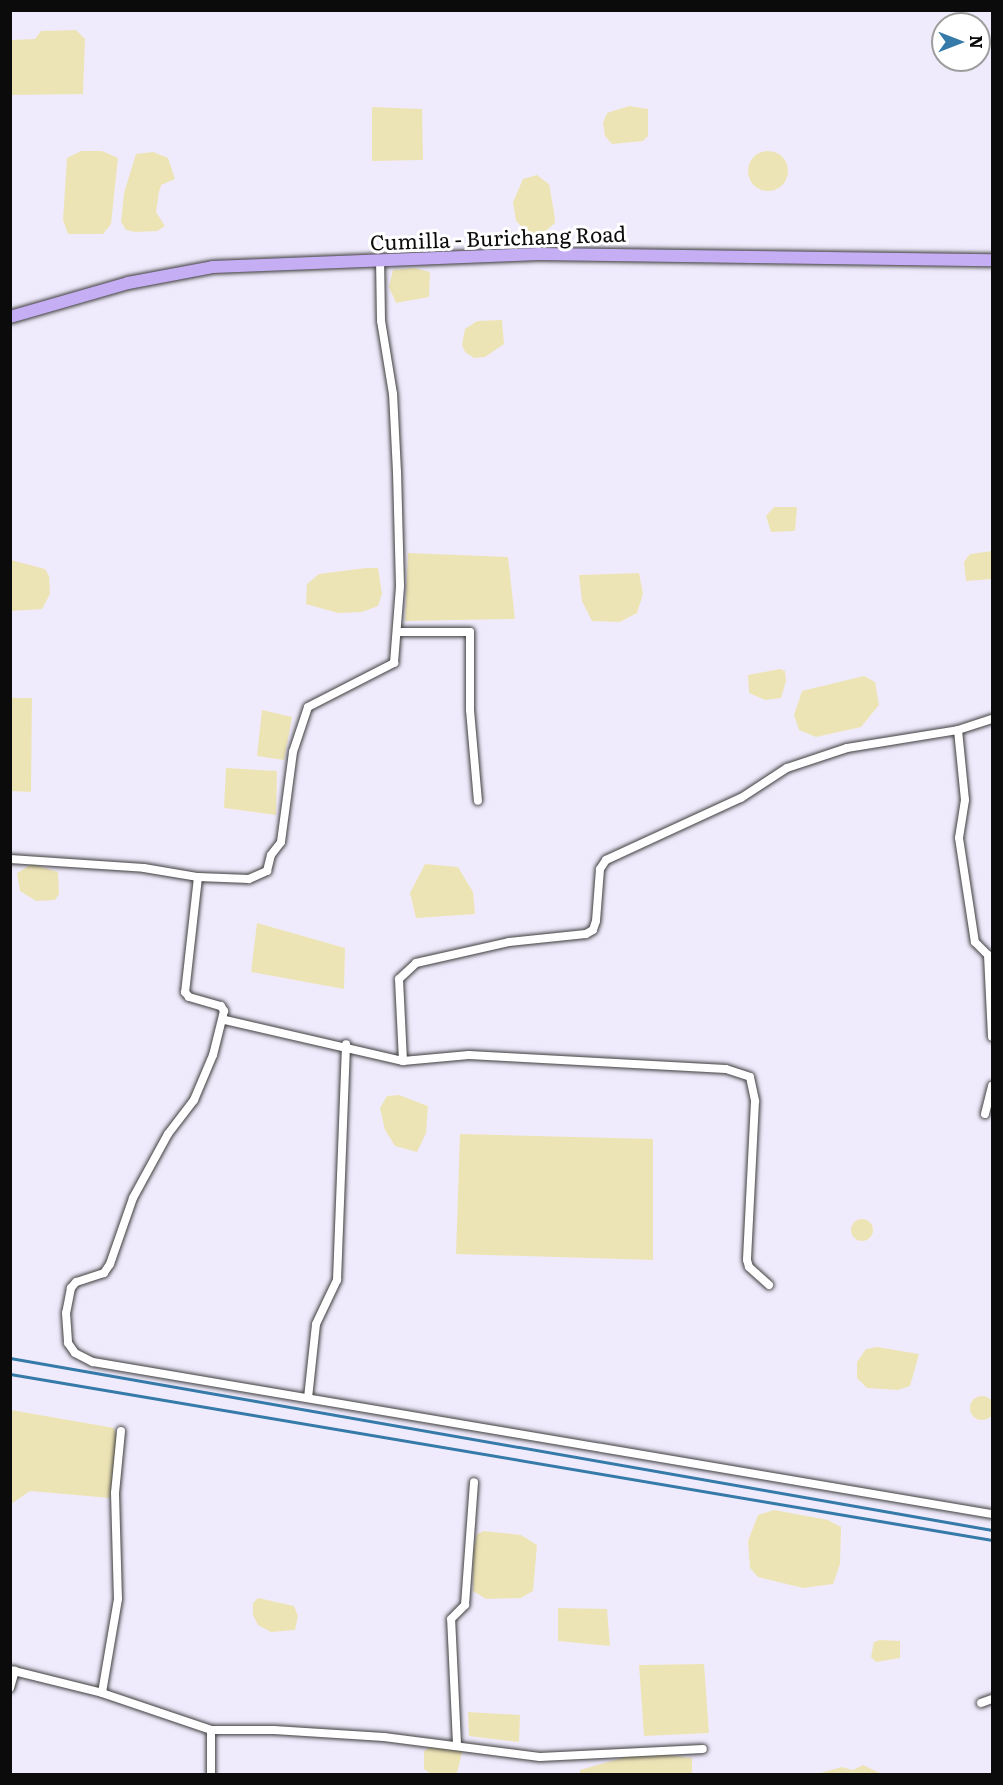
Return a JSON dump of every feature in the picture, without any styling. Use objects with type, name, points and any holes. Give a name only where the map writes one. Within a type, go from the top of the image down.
[{"type":"main road","name":"Cumilla - Burichang Road","points":[[10,316],[128,283],[213,267],[380,260],[693,253],[834,261],[993,260]]},
{"type":"street","points":[[10,859],[144,868],[198,877],[249,879],[267,871],[271,855],[281,842],[293,752],[303,717],[320,698],[390,668],[399,632],[397,472],[393,394],[381,321],[380,260]]},
{"type":"street","points":[[399,632],[470,632],[470,710],[478,801]]},
{"type":"street","points":[[403,1061],[399,979],[416,963],[509,942],[586,934],[593,930],[596,921],[600,869],[606,860],[741,798],[787,768],[847,748],[958,730],[993,719]]},
{"type":"street","points":[[958,730],[965,800],[959,838],[975,942],[988,955],[993,1037]]},
{"type":"street","points":[[198,877],[185,992],[189,997],[221,1006],[225,1020],[194,1100],[168,1134],[133,1198],[110,1264],[104,1273],[76,1282],[71,1288],[66,1313],[68,1343],[75,1353],[93,1362],[993,1514]]},
{"type":"street","points":[[225,1020],[346,1044],[403,1061],[468,1055],[726,1069],[750,1077],[755,1101],[747,1260],[749,1267],[769,1285]]},
{"type":"street","points":[[309,1398],[316,1324],[337,1280],[346,1044]]},
{"type":"street","points":[[985,1114],[993,1086]]},
{"type":"street","points":[[102,1693],[118,1599],[115,1493],[121,1431]]},
{"type":"street","points":[[457,1744],[451,1619],[465,1605],[474,1482]]},
{"type":"street","points":[[10,1688],[13,1671],[102,1693],[211,1730],[274,1730],[457,1744],[491,1752],[540,1757],[702,1749]]},
{"type":"street","points":[[981,1703],[993,1699]]},
{"type":"street","points":[[211,1730],[211,1774]]},
{"type":"shaded area","points":[[76,30],[85,39],[83,94],[11,95],[11,40],[35,39],[41,31]]},
{"type":"shaded area","points":[[629,106],[648,109],[648,136],[643,141],[612,144],[605,136],[603,123],[607,113]]},
{"type":"shaded area","points":[[372,107],[422,109],[423,160],[372,161]]},
{"type":"shaded area","points":[[81,151],[102,151],[118,158],[111,224],[103,234],[68,234],[63,220],[67,158]]},
{"type":"shaded area","points":[[768,151],[776,152],[782,157],[787,163],[787,179],[782,185],[776,190],[768,191],[760,190],[754,185],[749,179],[748,171],[749,163],[754,157],[760,152]]},
{"type":"shaded area","points":[[153,152],[168,158],[175,179],[161,185],[159,192],[156,212],[165,226],[157,231],[126,230],[121,222],[124,193],[136,154]]},
{"type":"shaded area","points":[[537,175],[549,184],[555,223],[542,234],[529,234],[516,221],[513,202],[523,179]]},
{"type":"shaded area","points":[[414,268],[430,272],[429,297],[396,303],[389,287],[393,270]]},
{"type":"shaded area","points":[[502,320],[504,344],[485,357],[474,358],[465,352],[462,345],[465,329],[477,321]]},
{"type":"shaded area","points":[[774,507],[797,507],[795,531],[771,532],[766,516]]},
{"type":"shaded area","points":[[992,551],[992,579],[966,581],[964,562],[970,554]]},
{"type":"shaded area","points":[[408,553],[508,557],[515,619],[405,621]]},
{"type":"shaded area","points":[[11,560],[45,569],[49,576],[50,594],[42,609],[11,611]]},
{"type":"shaded area","points":[[378,568],[382,594],[378,606],[362,612],[338,613],[306,604],[307,584],[319,574]]},
{"type":"shaded area","points":[[639,573],[643,594],[637,613],[620,622],[592,621],[582,601],[579,575]]},
{"type":"shaded area","points":[[780,669],[785,671],[786,681],[781,698],[765,700],[749,693],[748,675]]},
{"type":"shaded area","points":[[864,676],[875,682],[879,705],[861,727],[816,737],[799,730],[794,715],[802,691]]},
{"type":"shaded area","points":[[11,698],[32,698],[31,792],[11,791]]},
{"type":"shaded area","points":[[262,710],[292,717],[284,760],[257,756]]},
{"type":"shaded area","points":[[226,768],[277,771],[276,815],[224,808]]},
{"type":"shaded area","points":[[32,864],[58,872],[59,894],[55,900],[36,901],[20,891],[17,873]]},
{"type":"shaded area","points":[[425,864],[458,867],[473,892],[475,914],[416,918],[410,893]]},
{"type":"shaded area","points":[[257,923],[345,948],[344,989],[251,972]]},
{"type":"shaded area","points":[[399,1095],[428,1106],[426,1133],[417,1152],[395,1146],[385,1130],[380,1108],[387,1096]]},
{"type":"shaded area","points":[[460,1134],[653,1139],[653,1260],[456,1254]]},
{"type":"shaded area","points":[[862,1219],[870,1222],[873,1230],[870,1238],[862,1241],[854,1238],[851,1230],[854,1222]]},
{"type":"shaded area","points":[[877,1347],[919,1354],[910,1386],[898,1390],[867,1388],[857,1378],[857,1362],[866,1349]]},
{"type":"shaded area","points":[[982,1396],[991,1399],[994,1408],[991,1417],[982,1420],[973,1417],[970,1408],[973,1399]]},
{"type":"shaded area","points":[[11,1410],[114,1428],[117,1438],[110,1498],[30,1491],[11,1504]]},
{"type":"shaded area","points":[[774,1510],[828,1520],[841,1527],[840,1564],[833,1584],[803,1588],[758,1577],[750,1568],[748,1541],[758,1515]]},
{"type":"shaded area","points":[[484,1531],[521,1535],[537,1545],[533,1591],[521,1598],[486,1599],[473,1591],[473,1551],[477,1534]]},
{"type":"shaded area","points":[[258,1598],[294,1606],[298,1616],[295,1630],[271,1632],[258,1625],[253,1615],[253,1603]]},
{"type":"shaded area","points":[[558,1608],[607,1609],[610,1646],[558,1641]]},
{"type":"shaded area","points":[[900,1641],[900,1658],[876,1662],[871,1657],[874,1642]]},
{"type":"shaded area","points":[[704,1664],[709,1733],[644,1736],[639,1665]]},
{"type":"shaded area","points":[[468,1712],[520,1715],[519,1742],[469,1736]]},
{"type":"shaded area","points":[[433,1746],[463,1748],[457,1773],[431,1774],[424,1769],[424,1751]]},
{"type":"shaded area","points":[[643,1752],[692,1758],[692,1774],[580,1774],[580,1770]]},
{"type":"shaded area","points":[[863,1765],[882,1774],[816,1774],[842,1767],[853,1770]]},
{"type":"railway","points":[[10,1358],[992,1530]]},
{"type":"railway","points":[[10,1374],[992,1540]]}]
